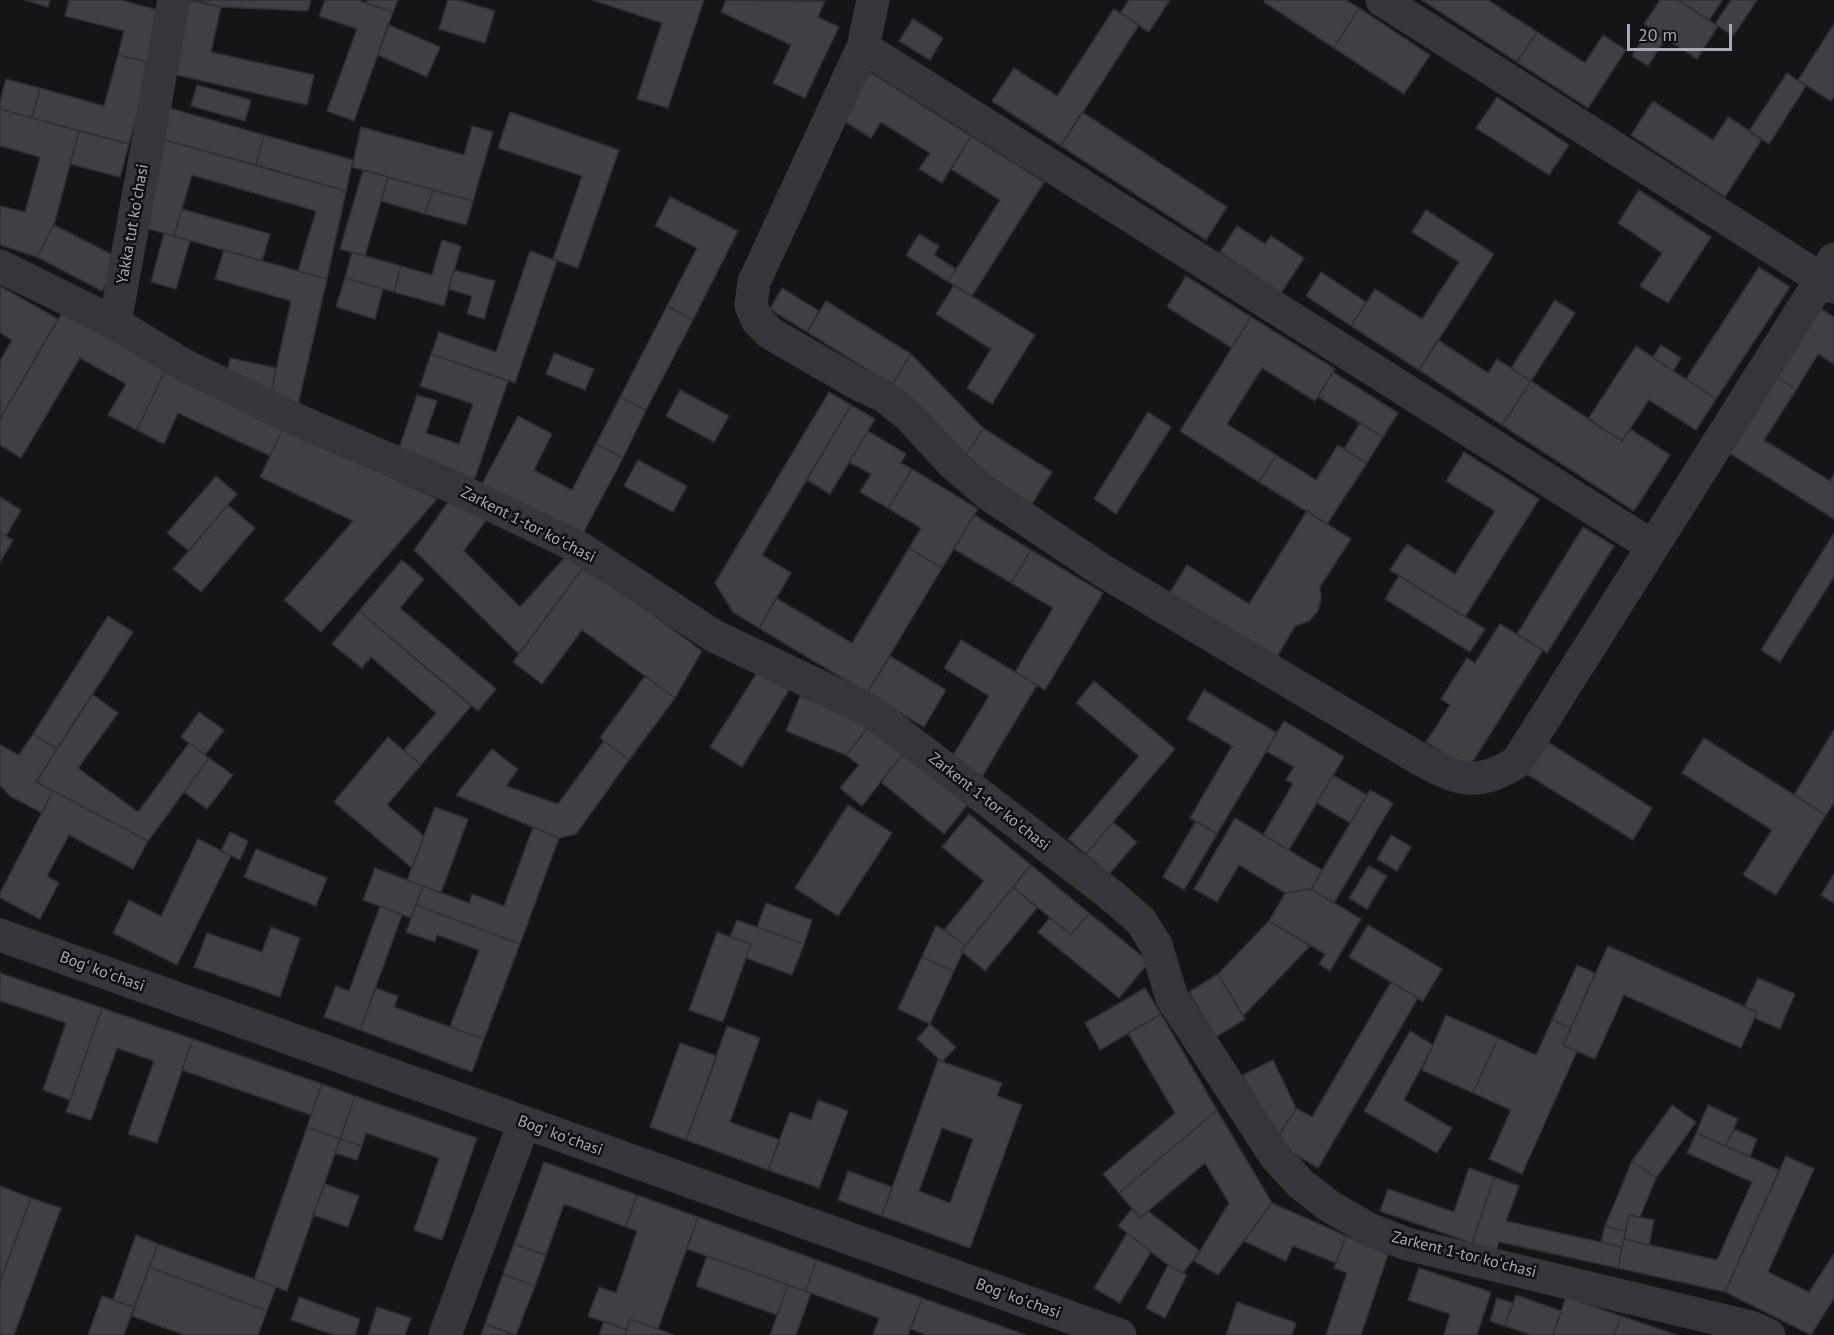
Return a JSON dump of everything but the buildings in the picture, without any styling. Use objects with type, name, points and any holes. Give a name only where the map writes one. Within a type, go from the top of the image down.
[{"type":"street","name":"Yakka tut koʻchasi","points":[[115,323],[174,0]]},
{"type":"street","points":[[873,0],[863,47],[754,282],[751,305],[756,320],[770,333],[858,384],[884,396],[910,417],[952,462],[988,494],[1103,571],[1449,775],[1480,779],[1500,773],[1517,762],[1652,546],[1830,275],[1382,0]]},
{"type":"street","points":[[863,47],[1652,546]]},
{"type":"street","points":[[0,266],[115,323]]},
{"type":"street","name":"Zarkent 1-tor koʻchasi","points":[[115,323],[182,364],[299,422],[449,485],[580,548],[714,636],[869,710],[1111,895],[1141,921],[1156,945],[1172,998],[1276,1157],[1301,1184],[1329,1206],[1371,1230],[1407,1244],[1728,1322],[1769,1335]]},
{"type":"street","name":"Bogʻ koʻchasi","points":[[0,935],[1120,1335]]},
{"type":"street","points":[[445,1335],[524,1123]]}]
